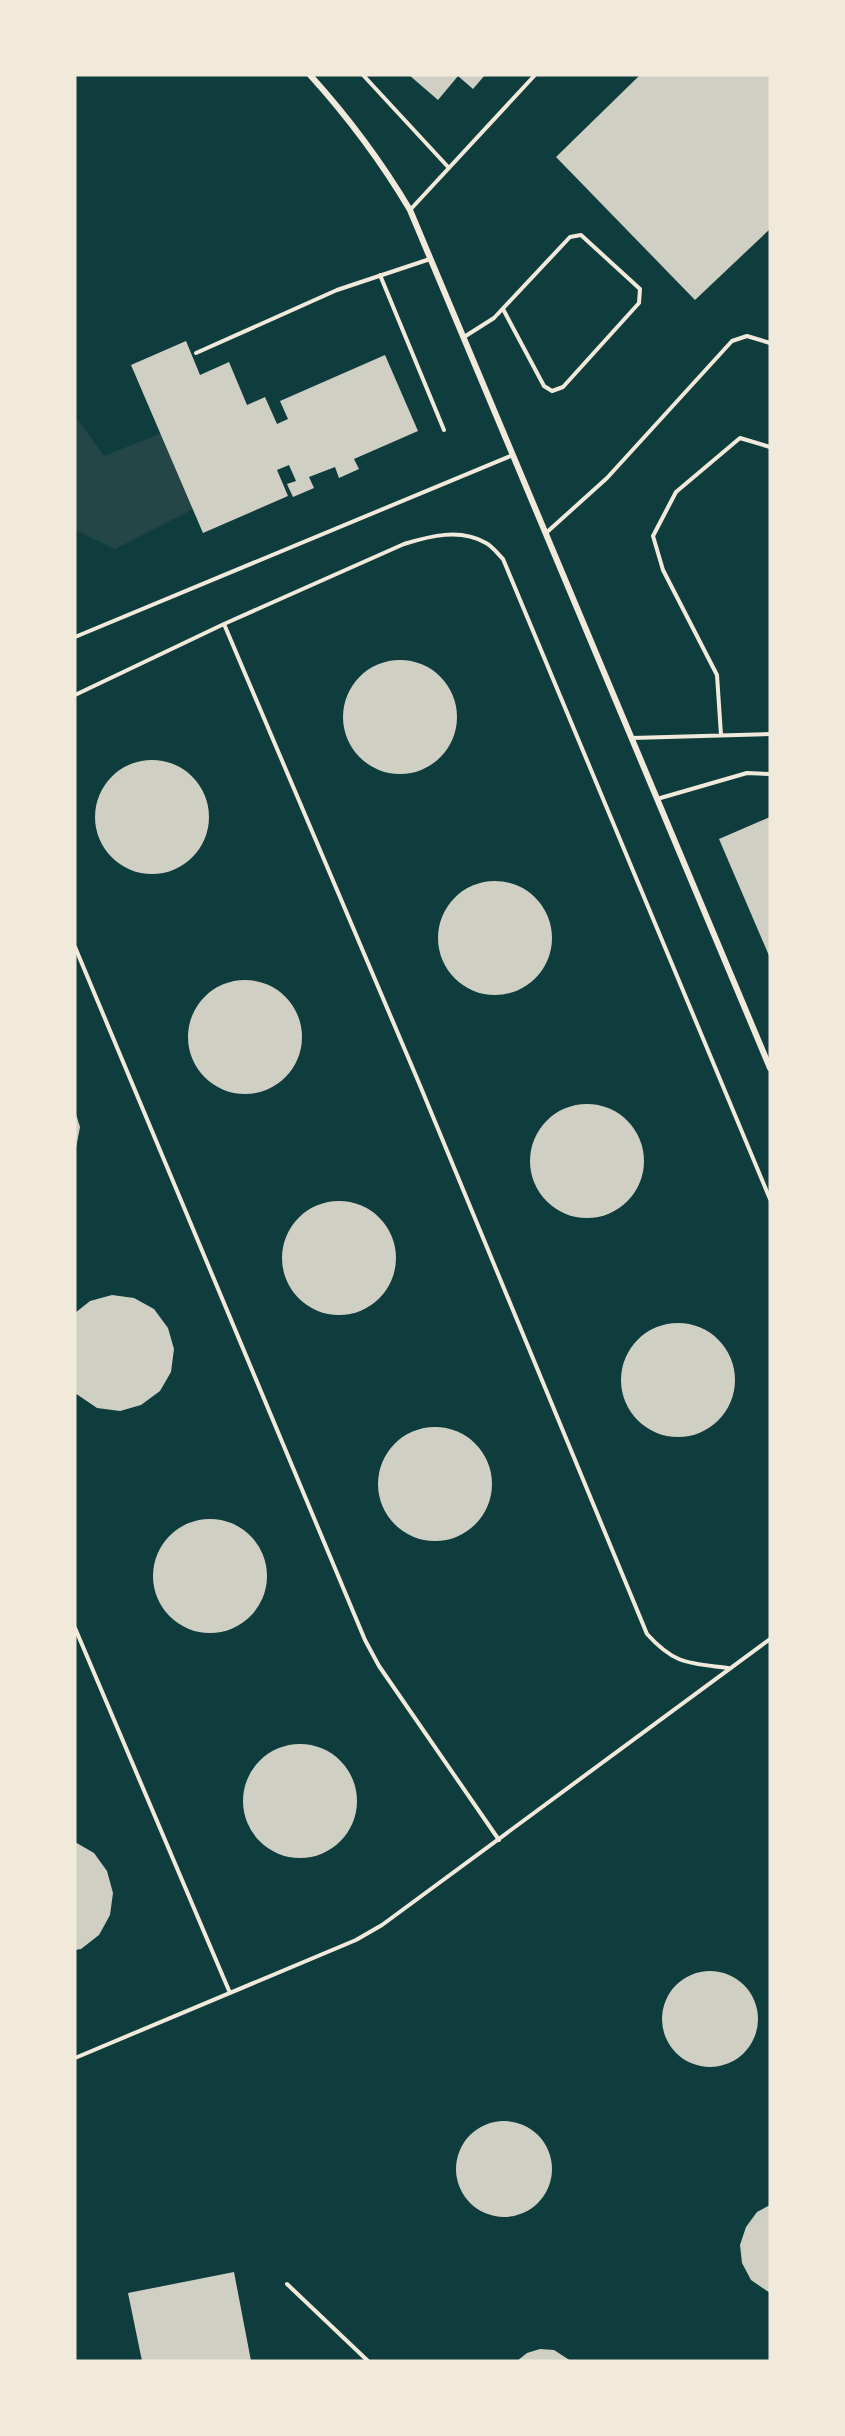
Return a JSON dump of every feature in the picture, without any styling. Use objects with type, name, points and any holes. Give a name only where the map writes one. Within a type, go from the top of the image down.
[{"type":"street","points":[[310,75],[365,141],[389,174],[410,210],[770,1068]]},
{"type":"lane","points":[[363,75],[449,168]]},
{"type":"lane","points":[[410,210],[536,75]]},
{"type":"lane","points":[[464,337],[494,318],[570,237],[581,235],[640,289],[639,303],[563,387],[552,391],[544,386],[503,309]]},
{"type":"lane","points":[[195,353],[336,290],[431,258]]},
{"type":"lane","points":[[380,275],[444,430]]},
{"type":"lane","points":[[546,533],[607,478],[732,341],[747,336],[770,343]]},
{"type":"lane","points":[[722,735],[717,675],[663,570],[653,536],[676,492],[740,438],[770,447]]},
{"type":"lane","points":[[75,638],[513,455]]},
{"type":"lane","points":[[75,695],[224,624],[404,544],[433,535],[461,535],[487,543],[503,559],[770,1198]]},
{"type":"lane","points":[[224,624],[423,1094],[647,1634],[662,1652],[684,1662],[728,1668]]},
{"type":"lane","points":[[632,738],[770,734]]},
{"type":"lane","points":[[657,799],[747,773],[770,774]]},
{"type":"lane","points":[[75,946],[364,1640],[379,1666],[499,1840]]},
{"type":"lane","points":[[75,1629],[230,1993]]},
{"type":"lane","points":[[75,2058],[356,1940],[382,1925],[770,1639]]},
{"type":"lane","points":[[287,2284],[368,2361]]},
{"type":"shaded area","points":[[207,415],[238,486],[115,549],[75,530],[75,416],[104,456]]},
{"type":"building","points":[[409,75],[485,75],[473,89],[458,76],[438,100]]},
{"type":"building","points":[[640,75],[770,75],[770,229],[695,300],[556,157]]},
{"type":"building","points":[[186,341],[200,375],[229,362],[247,405],[265,397],[277,424],[288,419],[280,401],[385,355],[418,431],[354,459],[359,469],[339,478],[335,467],[309,477],[314,488],[293,497],[287,484],[296,481],[289,465],[277,470],[288,496],[203,533],[131,365]]},
{"type":"building","points":[[400,660],[422,664],[432,669],[448,685],[453,695],[457,717],[453,739],[448,749],[432,765],[422,770],[400,774],[378,770],[368,765],[352,749],[347,739],[343,717],[347,695],[352,685],[368,669],[378,664]]},
{"type":"building","points":[[152,760],[174,764],[184,769],[200,785],[205,795],[209,817],[205,839],[200,849],[184,865],[174,870],[152,874],[130,870],[120,865],[104,849],[99,839],[95,817],[99,795],[104,785],[120,769],[130,764]]},
{"type":"building","points":[[770,817],[770,958],[719,839]]},
{"type":"building","points":[[495,881],[517,885],[527,890],[543,906],[548,916],[552,938],[548,960],[543,970],[527,986],[517,991],[495,995],[473,991],[463,986],[447,970],[442,960],[438,938],[442,916],[447,906],[463,890],[473,885]]},
{"type":"building","points":[[245,980],[267,984],[277,989],[293,1005],[298,1015],[302,1037],[298,1059],[293,1069],[277,1085],[267,1090],[245,1094],[223,1090],[213,1085],[197,1069],[192,1059],[188,1037],[192,1015],[197,1005],[213,989],[223,984]]},
{"type":"building","points":[[587,1104],[609,1108],[619,1113],[635,1129],[640,1139],[644,1161],[640,1183],[635,1193],[619,1209],[609,1214],[587,1218],[565,1214],[555,1209],[539,1193],[534,1183],[530,1161],[534,1139],[539,1129],[555,1113],[565,1108]]},
{"type":"building","points":[[75,1111],[80,1127],[75,1153]]},
{"type":"building","points":[[339,1201],[361,1205],[371,1210],[387,1226],[392,1236],[396,1258],[392,1280],[387,1290],[371,1306],[361,1311],[339,1315],[317,1311],[307,1306],[291,1290],[286,1280],[282,1258],[286,1236],[291,1226],[307,1210],[317,1205]]},
{"type":"building","points":[[112,1295],[134,1298],[154,1309],[168,1328],[174,1349],[171,1372],[160,1391],[141,1405],[120,1411],[97,1408],[75,1393],[75,1313],[90,1301]]},
{"type":"building","points":[[678,1323],[700,1327],[710,1332],[726,1348],[731,1358],[735,1380],[731,1402],[726,1412],[710,1428],[700,1433],[678,1437],[656,1433],[646,1428],[630,1412],[625,1402],[621,1380],[625,1358],[630,1348],[646,1332],[656,1327]]},
{"type":"building","points":[[435,1427],[457,1431],[467,1436],[483,1452],[488,1462],[492,1484],[488,1506],[483,1516],[467,1532],[457,1537],[435,1541],[413,1537],[403,1532],[387,1516],[382,1506],[378,1484],[382,1462],[387,1452],[403,1436],[413,1431]]},
{"type":"building","points":[[210,1519],[232,1523],[242,1528],[258,1544],[263,1554],[267,1576],[263,1598],[258,1608],[242,1624],[232,1629],[210,1633],[188,1629],[178,1624],[162,1608],[157,1598],[153,1576],[157,1554],[162,1544],[178,1528],[188,1523]]},
{"type":"building","points":[[300,1744],[322,1748],[332,1753],[348,1769],[353,1779],[357,1801],[353,1823],[348,1833],[332,1849],[322,1854],[300,1858],[278,1854],[268,1849],[252,1833],[247,1823],[243,1801],[247,1779],[252,1769],[268,1753],[278,1748]]},
{"type":"building","points":[[75,1842],[94,1853],[107,1871],[113,1893],[110,1915],[99,1935],[81,1949],[75,1950]]},
{"type":"building","points":[[710,1971],[728,1975],[744,1985],[754,2001],[758,2019],[754,2037],[744,2053],[728,2063],[710,2067],[692,2063],[676,2053],[666,2037],[662,2019],[666,2001],[676,1985],[692,1975]]},
{"type":"building","points":[[504,2121],[522,2125],[538,2135],[548,2151],[552,2169],[548,2187],[538,2203],[522,2213],[504,2217],[486,2213],[470,2203],[460,2187],[456,2169],[460,2151],[470,2135],[486,2125]]},
{"type":"building","points":[[770,2205],[770,2293],[751,2280],[742,2263],[740,2245],[746,2227],[757,2212]]},
{"type":"building","points":[[234,2272],[251,2361],[142,2361],[128,2293]]},
{"type":"building","points":[[540,2349],[554,2350],[571,2361],[517,2361],[527,2353]]}]
